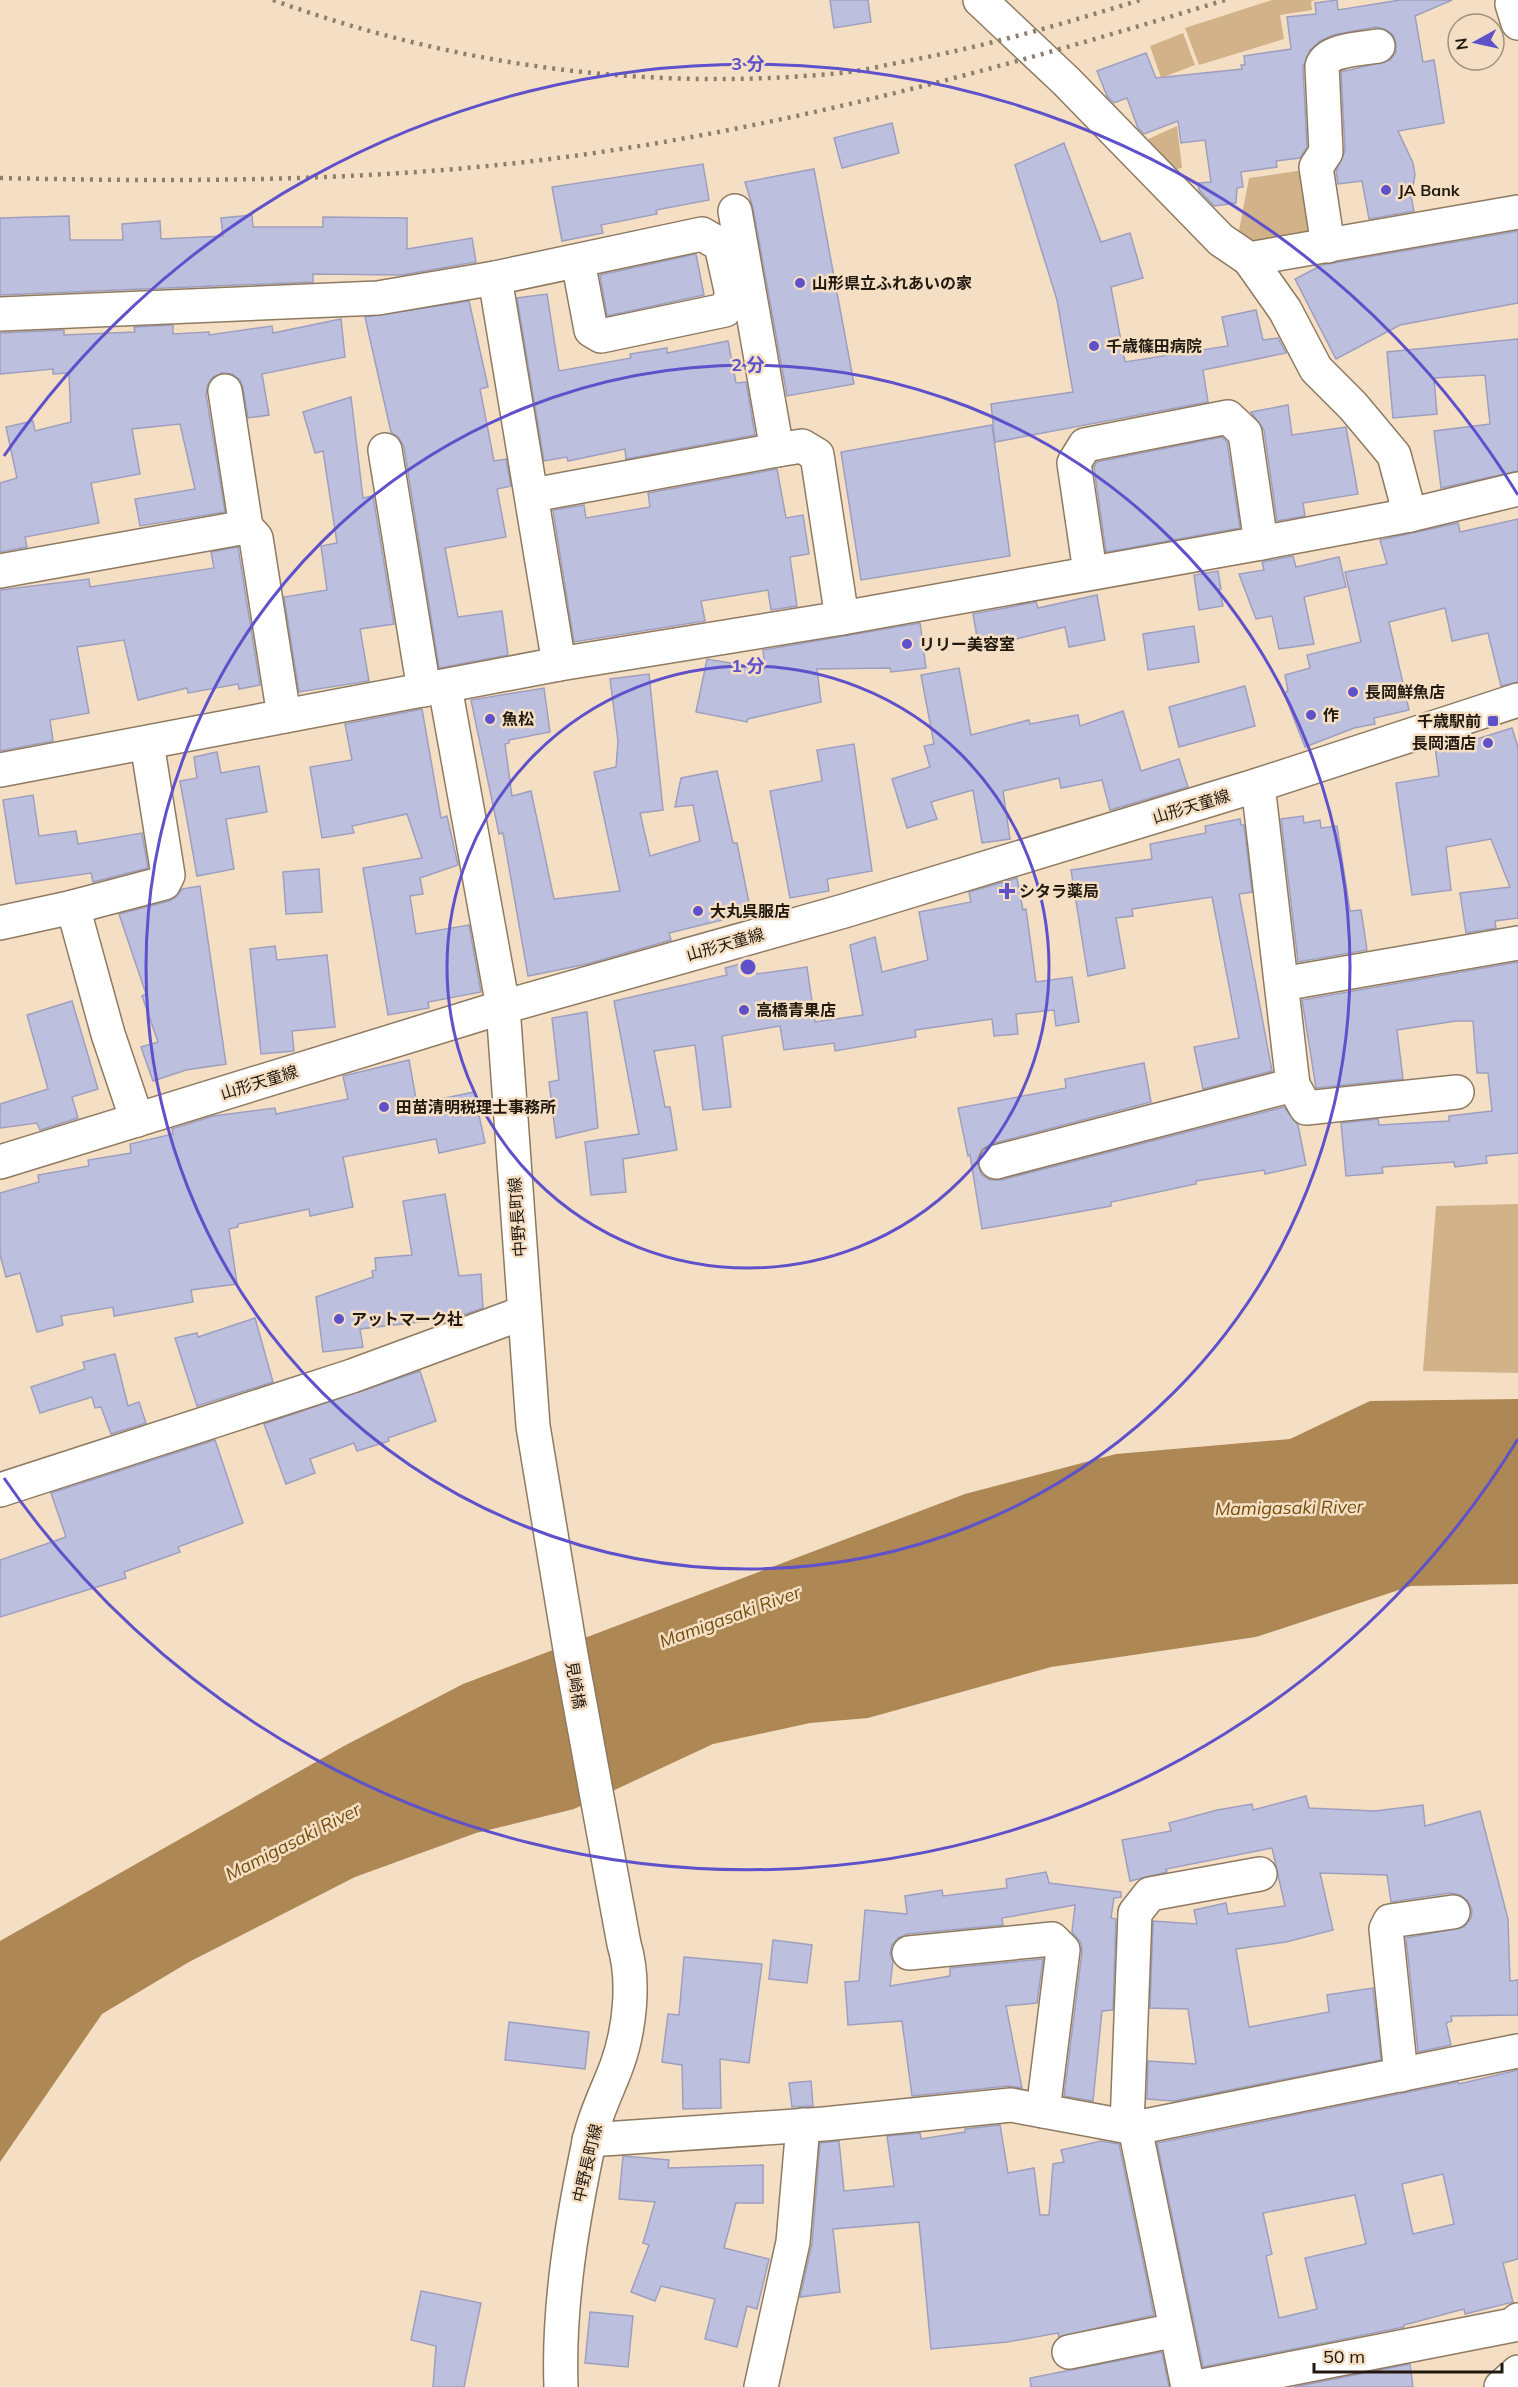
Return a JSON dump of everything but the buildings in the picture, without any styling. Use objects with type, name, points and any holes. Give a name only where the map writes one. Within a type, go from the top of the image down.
[{"type":"main road","points":[[980,0],[1066,81],[1221,240],[1249,259],[1285,310],[1316,369],[1353,406],[1394,455],[1410,515]]},
{"type":"main road","points":[[1328,246],[1316,167],[1326,152],[1322,66],[1324,60],[1332,55],[1378,46]]},
{"type":"main road","points":[[735,211],[777,450]]},
{"type":"main road","points":[[1249,259],[1518,212]]},
{"type":"main road","points":[[0,314],[378,298],[495,278],[702,234],[721,245],[732,295],[725,310],[601,336],[591,330],[578,261]]},
{"type":"main road","points":[[495,278],[533,495],[559,664]]},
{"type":"main road","points":[[225,391],[246,527],[256,538],[284,716]]},
{"type":"main road","points":[[1090,572],[1074,464],[1085,445],[1228,417],[1245,433],[1261,543]]},
{"type":"main road","points":[[533,495],[802,446],[817,455],[842,618]]},
{"type":"main road","name":"中野長町線","points":[[385,450],[503,1007],[523,1312],[533,1426]]},
{"type":"main road","points":[[0,770],[559,664],[842,618],[1261,543],[1410,515],[1518,489]]},
{"type":"main road","points":[[0,571],[246,527]]},
{"type":"main road","name":"山形天童線","points":[[0,1162],[503,1007],[844,911],[1258,785],[1518,700]]},
{"type":"main road","points":[[0,922],[74,907],[164,883],[168,875],[147,743]]},
{"type":"main road","points":[[1258,785],[1293,1085],[1306,1108],[1456,1092]]},
{"type":"main road","points":[[74,907],[108,1034],[137,1120]]},
{"type":"main road","points":[[1282,984],[1518,943]]},
{"type":"main road","points":[[996,1162],[1293,1085]]},
{"type":"main road","points":[[0,1490],[352,1376],[523,1312]]},
{"type":"main road","name":"見崎橋","points":[[533,1426],[571,1655],[624,1944]]},
{"type":"main road","points":[[1188,2387],[1131,2127],[1135,1913],[1150,1894],[1260,1874]]},
{"type":"main road","points":[[1401,2075],[1386,1929],[1390,1921],[1453,1912]]},
{"type":"main road","points":[[909,1953],[1052,1939],[1063,1950],[1043,2110]]},
{"type":"main road","name":"中野長町線","points":[[561,2387],[560,2363],[567,2267],[589,2140],[618,2062],[630,1997],[630,1964],[624,1944]]},
{"type":"main road","points":[[589,2140],[803,2125],[1011,2105],[1131,2127],[1518,2051]]},
{"type":"main road","points":[[761,2387],[794,2242],[803,2125]]},
{"type":"main road","points":[[1197,2387],[1513,2325],[1518,2320]]},
{"type":"main road","points":[[1069,2352],[1176,2330]]},
{"type":"main road","points":[[1501,2387],[1518,2372]]},
{"type":"shaded area","points":[[1272,0],[1316,0],[1311,1],[1312,10],[1280,15],[1284,39],[1199,65],[1185,28]]},
{"type":"shaded area","points":[[1183,33],[1195,65],[1161,78],[1150,46]]},
{"type":"shaded area","points":[[1177,126],[1182,168],[1172,170],[1144,141]]},
{"type":"shaded area","points":[[1304,170],[1313,240],[1266,247],[1238,236],[1249,178]]},
{"type":"shaded area","points":[[1518,1204],[1518,1373],[1423,1371],[1436,1206]]},
{"type":"water","name":"Mamigasaki River","points":[[1518,1399],[1518,1584],[1411,1586],[1256,1637],[1051,1667],[868,1718],[810,1723],[713,1744],[574,1809],[476,1833],[355,1877],[189,1962],[102,2014],[0,2162],[0,1941],[344,1746],[463,1684],[965,1494],[1116,1454],[1290,1439],[1370,1401]]},
{"type":"railway","points":[[273,0],[342,23],[411,42],[481,57],[624,76],[696,79],[768,78],[865,69],[996,41],[1140,0]]},
{"type":"railway","points":[[0,178],[206,180],[344,176],[481,167],[636,147],[806,114],[891,94],[975,73],[1225,0]]},
{"type":"place","name":"JA Bank","points":[[1386,190]]},
{"type":"place","name":"山形県立ふれあいの家","points":[[800,283]]},
{"type":"place","name":"千歳篠田病院","points":[[1094,346]]},
{"type":"place","name":"リリー美容室","points":[[907,644]]},
{"type":"place","name":"長岡鮮魚店","points":[[1353,692]]},
{"type":"place","name":"作","points":[[1311,715]]},
{"type":"place","name":"魚松","points":[[490,719]]},
{"type":"place","name":"千歳駅前","points":[[1493,721]]},
{"type":"place","name":"長岡酒店","points":[[1488,743]]},
{"type":"place","name":"シタラ薬局","points":[[1007,891]]},
{"type":"place","name":"大丸呉服店","points":[[698,911]]},
{"type":"place","name":"高橋青果店","points":[[744,1010]]},
{"type":"place","name":"田苗清明税理士事務所","points":[[384,1107]]},
{"type":"place","name":"アットマーク社","points":[[339,1319]]}]
